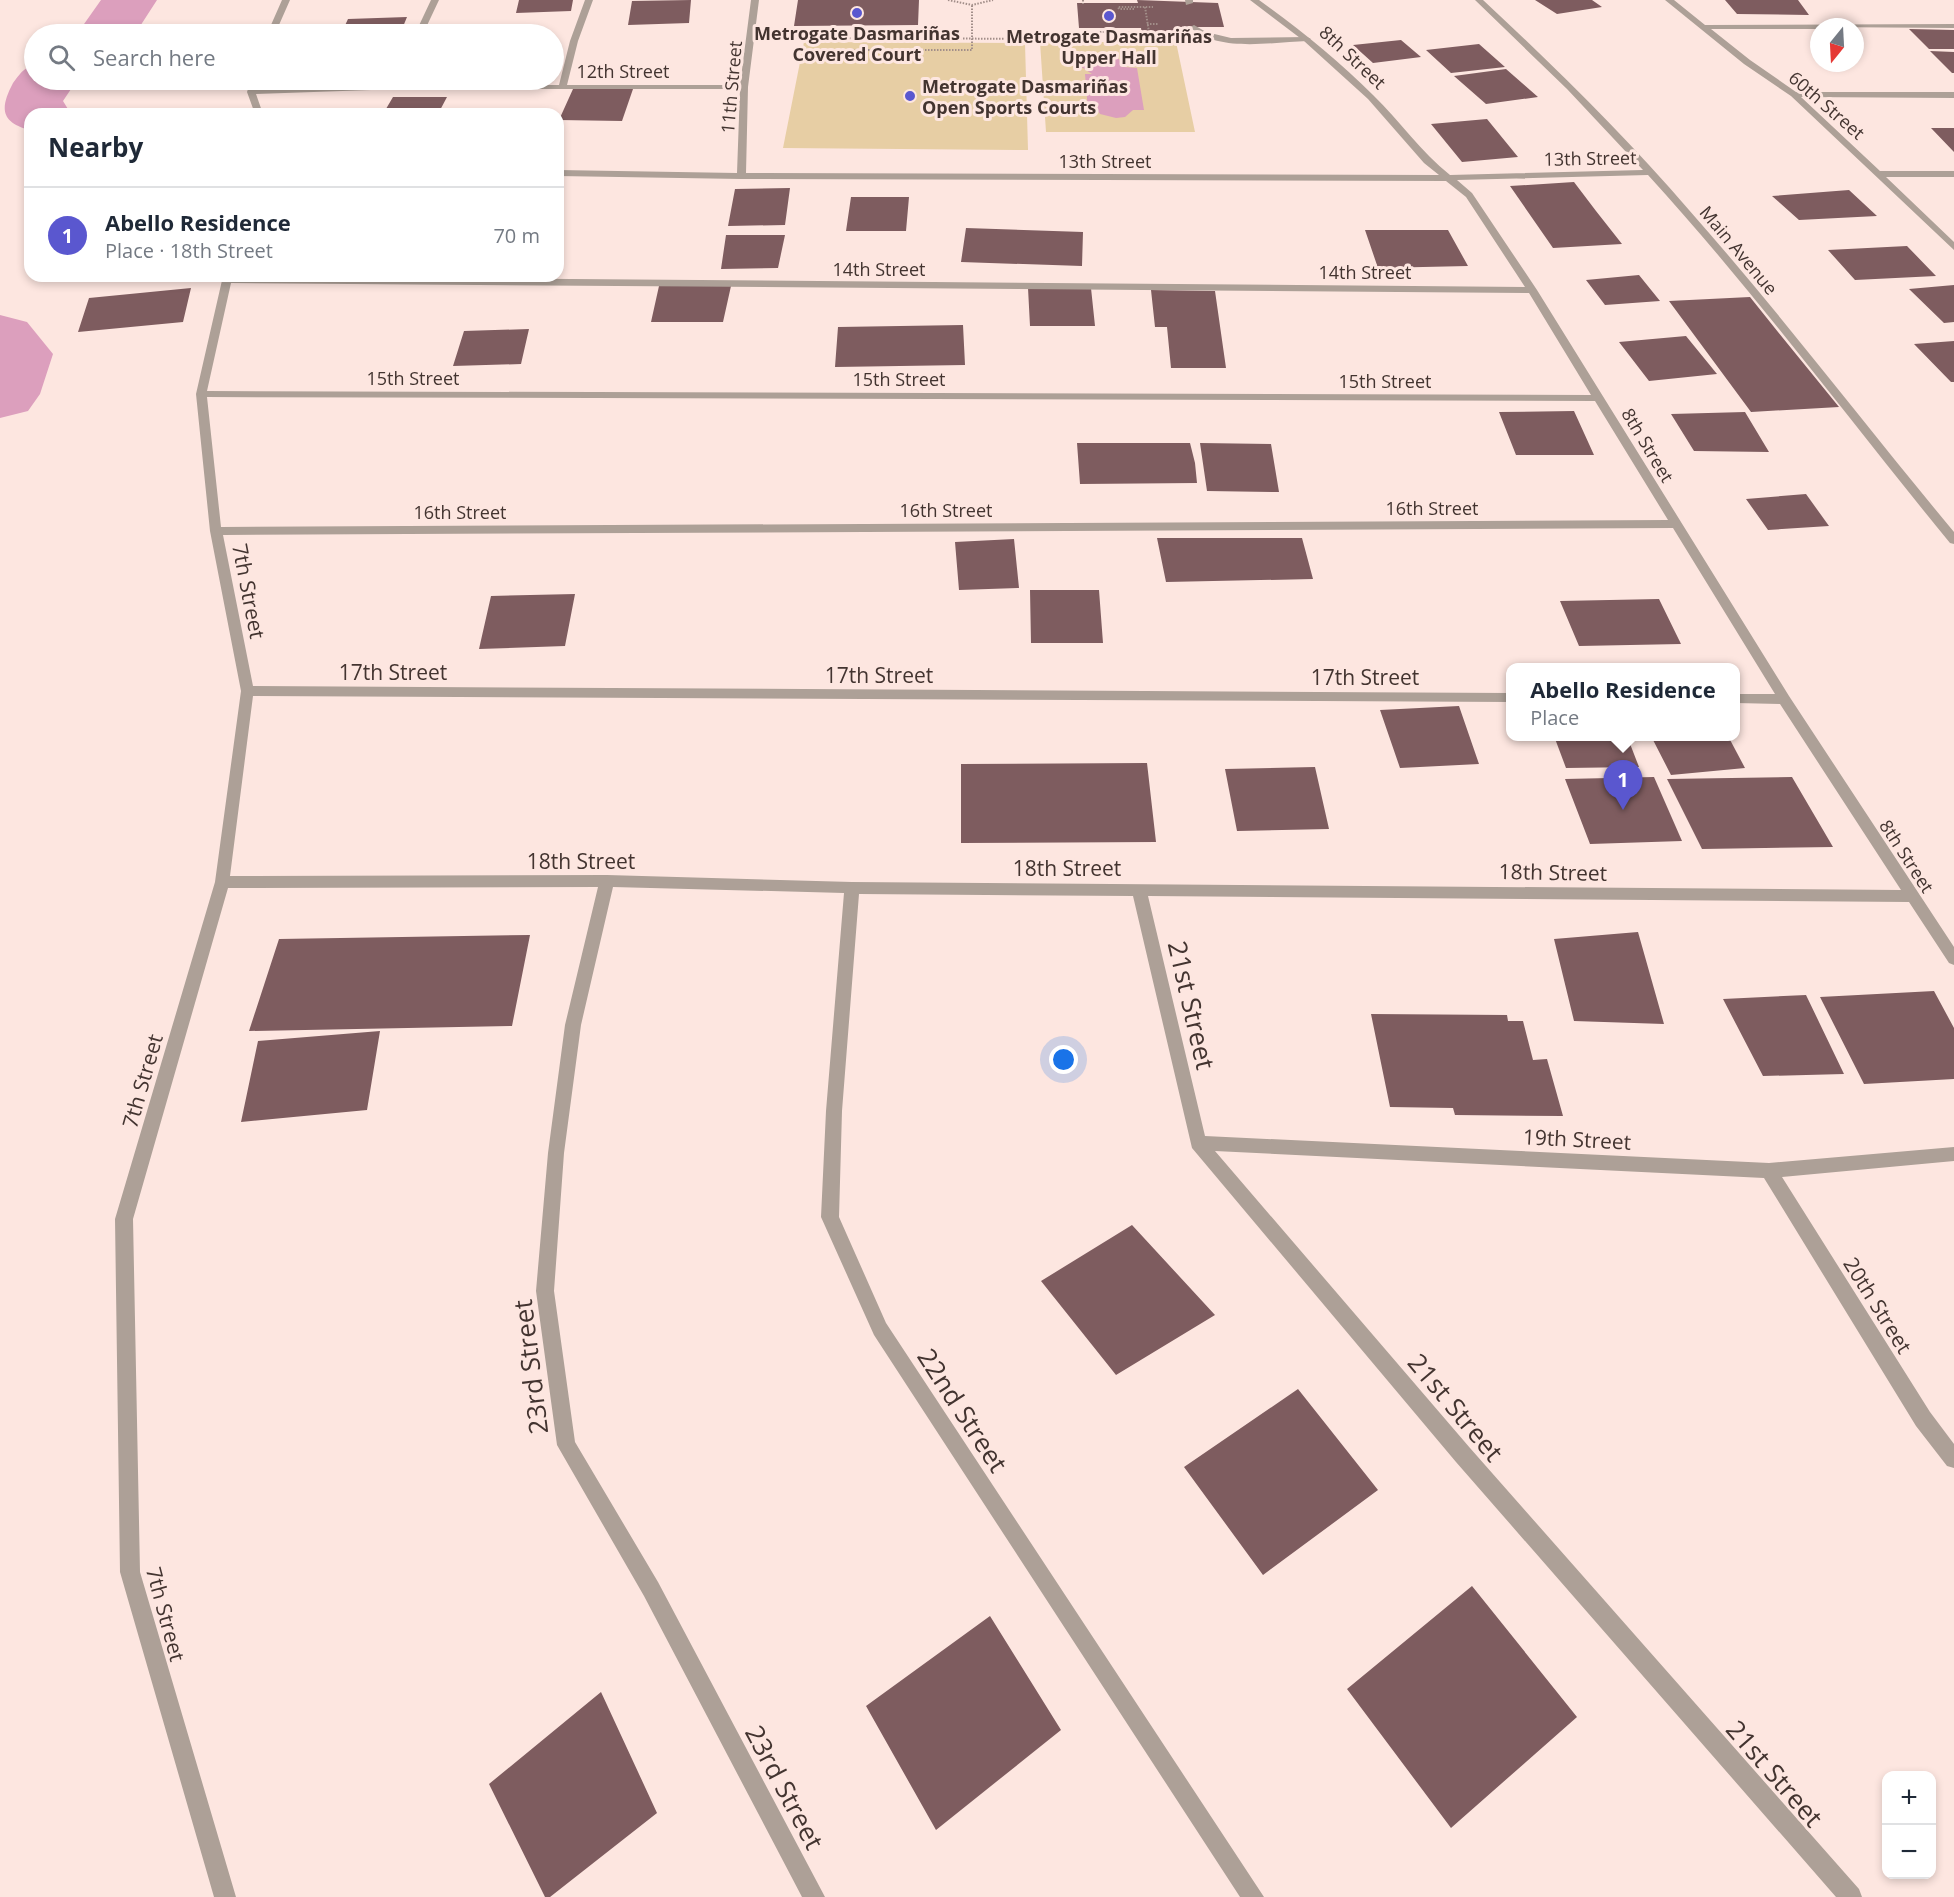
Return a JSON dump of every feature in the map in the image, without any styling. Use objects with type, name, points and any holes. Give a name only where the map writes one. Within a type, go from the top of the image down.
[{"type":"street","points":[[275,24],[286,0]]},
{"type":"street","points":[[424,24],[435,0]]},
{"type":"street","points":[[564,80],[574,41],[589,0]]},
{"type":"street","name":"11th Street","points":[[741,176],[744,87],[755,0]]},
{"type":"street","name":"8th Street","points":[[1254,0],[1307,39],[1371,97],[1427,161],[1469,195],[1532,290],[1784,699],[1954,959]]},
{"type":"street","name":"Main Avenue","points":[[1479,0],[1541,57],[1651,172],[1714,244],[1954,540]]},
{"type":"street","name":"60th Street","points":[[1669,0],[1747,62],[1794,94],[1954,247]]},
{"type":"street","points":[[1705,27],[1954,26]]},
{"type":"street","points":[[1194,27],[1200,33],[1223,39],[1307,39]]},
{"type":"street","name":"12th Street","points":[[564,88],[744,87]]},
{"type":"street","name":"12th Street","points":[[251,92],[284,90]]},
{"type":"street","points":[[251,92],[257,108]]},
{"type":"street","points":[[1794,94],[1954,95]]},
{"type":"street","name":"13th Street","points":[[564,173],[741,176],[1448,178],[1651,172]]},
{"type":"street","points":[[1879,174],[1954,174]]},
{"type":"street","name":"14th Street","points":[[564,281],[1532,290]]},
{"type":"street","name":"7th Street","points":[[225,1897],[130,1572],[124,1219],[222,882],[247,691],[216,531],[201,394],[226,282]]},
{"type":"street","name":"15th Street","points":[[201,394],[1598,398]]},
{"type":"street","name":"16th Street","points":[[216,531],[1675,524]]},
{"type":"street","name":"17th Street","points":[[247,691],[1506,698]]},
{"type":"street","points":[[1740,699],[1784,699]]},
{"type":"street","name":"18th Street","points":[[222,882],[607,881],[852,888],[1912,896]]},
{"type":"street","name":"23rd Street","points":[[607,881],[573,1025],[556,1153],[545,1291],[566,1445],[651,1588],[814,1897]]},
{"type":"street","name":"22nd Street","points":[[852,888],[834,1111],[830,1217],[880,1329],[1253,1897]]},
{"type":"street","name":"21st Street","points":[[1139,889],[1198,1143],[1462,1455],[1851,1897]]},
{"type":"street","name":"19th Street","points":[[1198,1143],[1768,1171],[1954,1154]]},
{"type":"street","name":"20th Street","points":[[1768,1171],[1923,1419],[1954,1459]]},
{"type":"path","points":[[948,0],[972,4],[993,0]]},
{"type":"path","points":[[823,50],[972,50],[972,4]]},
{"type":"path","points":[[1134,9],[1119,9],[1118,7],[1145,7],[1149,32]]},
{"type":"path","points":[[752,38],[1087,39],[1086,28]]},
{"type":"path","points":[[1096,42],[1095,32],[1142,32]]},
{"type":"path","points":[[1132,32],[1133,42]]},
{"type":"shaded area","name":"Metrogate Dasmariñas Open Sports Courts","points":[[804,42],[1025,43],[1028,150],[783,148]]},
{"type":"shaded area","points":[[1040,42],[1176,42],[1195,132],[1046,132]]},
{"type":"shaded area","points":[[1101,55],[1119,59],[1124,67],[1137,68],[1144,110],[1133,110],[1125,117],[1116,118],[1100,114],[1097,110],[1088,110],[1085,74],[1092,74],[1080,66],[1080,62],[1092,56]]},
{"type":"building","points":[[519,0],[573,0],[571,11],[516,13]]},
{"type":"building","points":[[691,0],[689,23],[628,25],[632,1]]},
{"type":"building","name":"Metrogate Dasmariñas Covered Court","points":[[798,0],[919,0],[918,25],[794,26]]},
{"type":"building","points":[[1137,0],[1218,3],[1224,27],[1179,27],[1181,35],[1142,35],[1141,28],[1079,28],[1077,3],[1138,3]]},
{"type":"building","points":[[1535,0],[1592,0],[1602,7],[1557,14]]},
{"type":"building","points":[[1725,0],[1798,0],[1809,15],[1737,14]]},
{"type":"building","points":[[407,17],[404,24],[346,24],[348,19]]},
{"type":"building","points":[[1909,29],[1954,30],[1954,49],[1929,49]]},
{"type":"building","points":[[1401,40],[1421,57],[1373,63],[1353,45]]},
{"type":"building","points":[[1479,44],[1505,67],[1451,73],[1426,50]]},
{"type":"building","points":[[1930,51],[1954,52],[1954,73],[1952,73]]},
{"type":"building","points":[[1506,69],[1538,97],[1486,104],[1454,76]]},
{"type":"building","points":[[573,89],[633,89],[622,121],[564,120],[564,109]]},
{"type":"building","points":[[393,97],[447,97],[441,108],[387,108]]},
{"type":"building","points":[[1487,119],[1518,157],[1462,162],[1431,124]]},
{"type":"building","points":[[1931,128],[1954,128],[1954,152]]},
{"type":"building","points":[[1574,182],[1622,244],[1553,248],[1510,186]]},
{"type":"building","points":[[790,188],[785,225],[728,226],[735,189]]},
{"type":"building","points":[[1849,190],[1877,216],[1799,220],[1772,196]]},
{"type":"building","points":[[851,197],[909,197],[906,231],[846,231]]},
{"type":"building","points":[[966,228],[1083,232],[1082,266],[961,262]]},
{"type":"building","points":[[1365,230],[1448,230],[1468,266],[1378,268]]},
{"type":"building","points":[[726,235],[785,235],[778,268],[721,269]]},
{"type":"building","points":[[1907,246],[1936,276],[1855,280],[1828,250]]},
{"type":"building","points":[[1639,275],[1660,301],[1605,305],[1586,280]]},
{"type":"building","points":[[1954,285],[1954,322],[1944,323],[1909,289]]},
{"type":"building","points":[[659,286],[731,286],[723,322],[651,322]]},
{"type":"building","points":[[191,288],[183,322],[78,332],[89,298]]},
{"type":"building","points":[[1028,288],[1091,288],[1095,326],[1030,326]]},
{"type":"building","points":[[1151,290],[1215,291],[1226,368],[1171,368],[1167,327],[1155,327]]},
{"type":"building","points":[[1750,297],[1839,407],[1751,412],[1669,301]]},
{"type":"building","points":[[963,325],[965,365],[835,367],[838,327]]},
{"type":"building","points":[[529,329],[521,364],[453,366],[464,331]]},
{"type":"building","points":[[1686,336],[1717,374],[1649,381],[1619,342]]},
{"type":"building","points":[[1954,341],[1954,382],[1951,382],[1914,344]]},
{"type":"building","points":[[1574,411],[1594,455],[1516,455],[1499,412]]},
{"type":"building","points":[[1745,412],[1769,452],[1694,451],[1671,414]]},
{"type":"building","points":[[1077,443],[1190,443],[1197,483],[1080,484]]},
{"type":"building","points":[[1200,443],[1271,444],[1279,492],[1207,491]]},
{"type":"building","points":[[1806,494],[1829,526],[1768,530],[1746,499]]},
{"type":"building","points":[[1157,538],[1302,538],[1313,579],[1166,582]]},
{"type":"building","points":[[1014,539],[1019,588],[959,590],[955,542]]},
{"type":"building","points":[[1030,590],[1099,590],[1103,643],[1031,643]]},
{"type":"building","points":[[575,594],[565,646],[479,649],[491,596]]},
{"type":"building","points":[[1659,599],[1681,644],[1579,646],[1560,601]]},
{"type":"building","points":[[1459,706],[1479,764],[1400,768],[1380,710]]},
{"type":"building","points":[[1556,741],[1629,741],[1639,767],[1566,768]]},
{"type":"building","points":[[1654,741],[1731,741],[1745,768],[1671,775]]},
{"type":"building","points":[[1147,763],[1156,842],[961,843],[961,764]]},
{"type":"building","points":[[1315,767],[1329,829],[1237,831],[1225,769]]},
{"type":"building","points":[[1654,777],[1682,841],[1590,844],[1565,779]]},
{"type":"building","points":[[1792,777],[1833,847],[1702,849],[1667,779]]},
{"type":"building","points":[[1638,932],[1664,1024],[1574,1021],[1554,939]]},
{"type":"building","points":[[530,935],[512,1026],[249,1031],[279,939]]},
{"type":"building","points":[[1934,991],[1954,1028],[1954,1079],[1864,1084],[1820,997]]},
{"type":"building","points":[[1806,995],[1844,1074],[1763,1076],[1723,999]]},
{"type":"building","points":[[1371,1014],[1507,1015],[1508,1021],[1523,1021],[1533,1060],[1547,1059],[1563,1116],[1455,1115],[1453,1108],[1390,1107]]},
{"type":"building","points":[[380,1031],[367,1110],[241,1122],[258,1041]]},
{"type":"building","points":[[1132,1225],[1215,1315],[1116,1375],[1041,1281]]},
{"type":"building","points":[[1298,1389],[1378,1490],[1263,1575],[1184,1467]]},
{"type":"building","points":[[1472,1586],[1577,1717],[1451,1828],[1347,1689]]},
{"type":"building","points":[[990,1616],[1061,1730],[936,1830],[866,1706]]},
{"type":"building","points":[[601,1692],[657,1813],[550,1897],[545,1897],[489,1784]]},
{"type":"waterway","points":[[113,24],[129,0]]},
{"type":"waterway","points":[[32,108],[28,105],[39,90]]},
{"type":"waterway","points":[[0,338],[15,354],[0,394]]},
{"type":"place","name":"Metrogate Dasmariñas Covered Court","points":[[857,13]]},
{"type":"place","name":"Metrogate Dasmariñas Upper Hall","points":[[1109,16]]},
{"type":"place","name":"Metrogate Dasmariñas Open Sports Courts","points":[[910,96]]},
{"type":"place","name":"Abello Residence","points":[[1623,810]]}]
